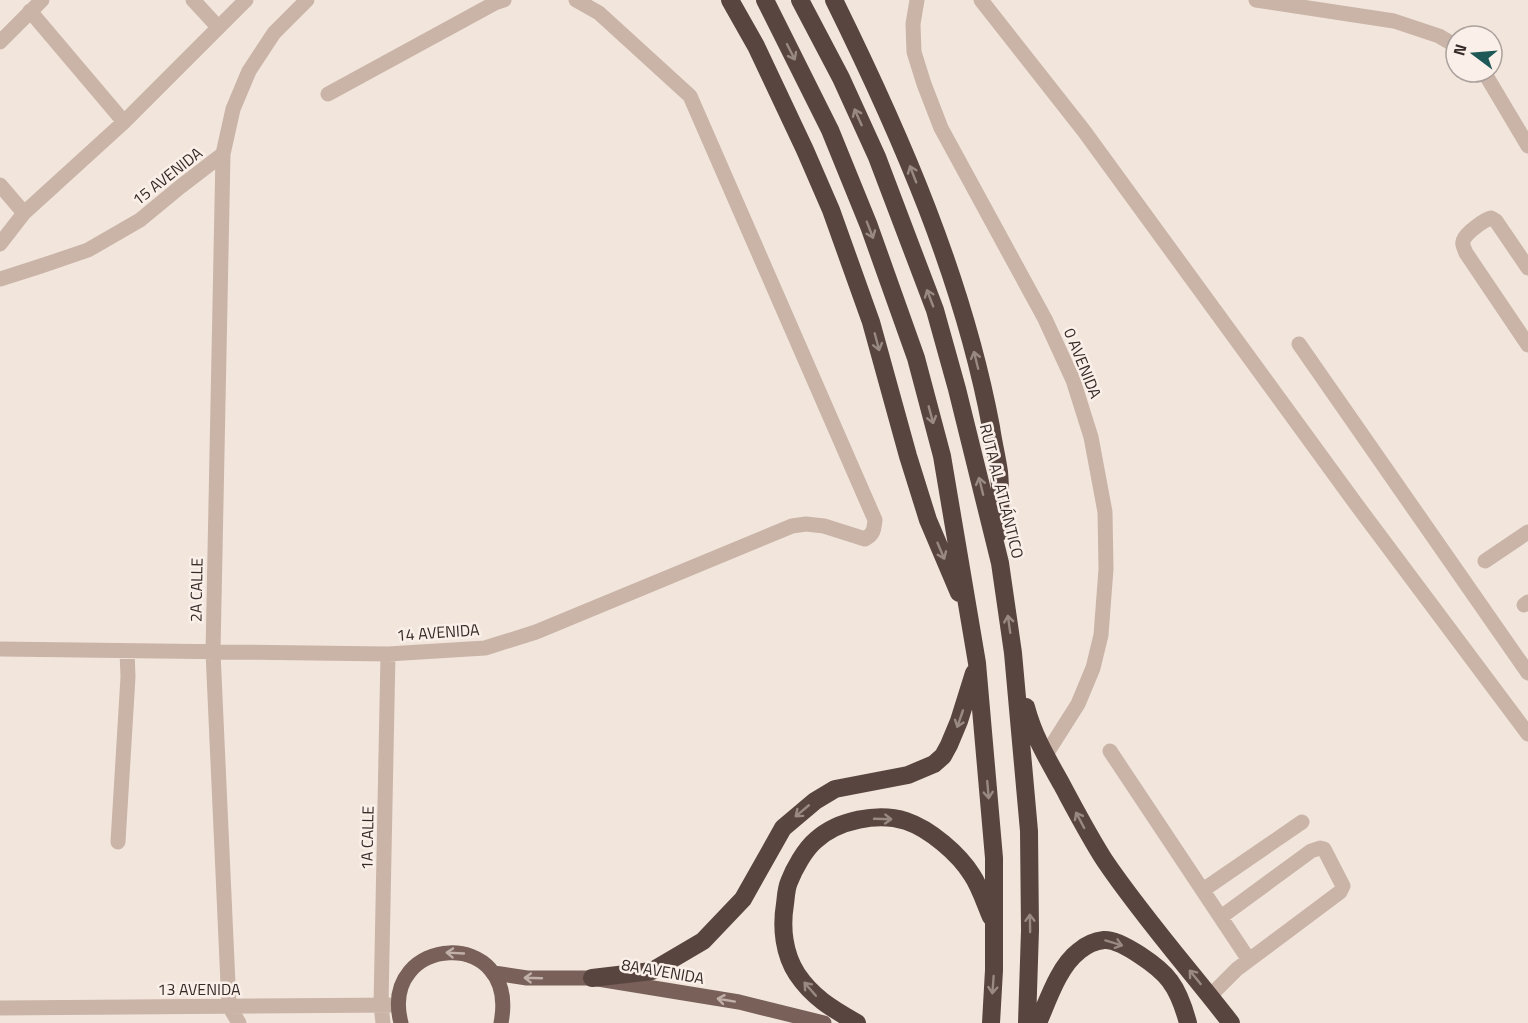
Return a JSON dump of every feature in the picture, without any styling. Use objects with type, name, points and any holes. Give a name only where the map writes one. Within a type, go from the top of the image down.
[{"type":"highway","points":[[730,0],[756,46],[831,210],[871,322],[928,520],[971,621]]},
{"type":"highway","points":[[765,0],[830,130],[869,226],[916,358],[942,456],[977,663],[994,858],[994,970],[991,1023]]},
{"type":"highway","name":"RUTA AL ATLÁNTICO","points":[[800,0],[841,78],[877,157],[935,310],[1000,563],[1013,652],[1029,831],[1030,930],[1027,1023]]},
{"type":"highway","points":[[834,0],[902,145],[945,256],[968,328],[985,398],[999,474],[1000,563]]},
{"type":"highway","points":[[1013,652],[1031,727],[1084,828],[1106,862],[1159,933],[1231,1023]]},
{"type":"highway","points":[[592,978],[652,971],[703,941],[744,899],[783,828],[815,801],[835,789],[908,775],[934,764],[950,745],[960,721],[977,663]]},
{"type":"highway","points":[[856,1023],[820,1001],[797,975],[786,951],[783,918],[788,884],[800,860],[816,840],[851,821],[884,817],[907,821],[930,833],[949,847],[967,868],[973,876],[994,925]]},
{"type":"highway","points":[[1038,1023],[1063,970],[1077,952],[1091,943],[1106,940],[1136,952],[1170,980],[1184,1006],[1188,1023]]},
{"type":"main road","points":[[401,1023],[398,1005],[401,989],[408,974],[420,962],[435,954],[451,952],[467,954],[482,962],[494,973],[501,988],[504,1006],[501,1023]]},
{"type":"main road","name":"8A AVENIDA","points":[[494,973],[527,978],[592,978],[739,1002],[824,1023]]},
{"type":"street","points":[[193,0],[218,27]]},
{"type":"street","points":[[0,244],[24,213],[124,122],[246,0]]},
{"type":"street","name":"15 AVENIDA","points":[[0,279],[88,250],[140,220],[223,154],[233,109],[249,71],[274,33],[307,0]]},
{"type":"street","points":[[328,94],[504,0]]},
{"type":"street","name":"14 AVENIDA","points":[[0,649],[388,654],[485,648],[536,632],[792,526],[806,524],[824,526],[865,539],[872,536],[875,520],[690,96],[599,13],[576,0]]},
{"type":"street","name":"0 AVENIDA","points":[[917,0],[913,24],[914,52],[924,84],[941,128],[1040,309],[1073,380],[1091,437],[1105,512],[1106,569],[1101,635],[1093,668],[1078,704],[1045,756]]},
{"type":"street","points":[[981,0],[1084,131],[1349,494],[1528,734]]},
{"type":"street","points":[[1256,0],[1394,21],[1444,39]]},
{"type":"street","points":[[0,42],[36,5],[124,122]]},
{"type":"street","points":[[1491,84],[1528,146]]},
{"type":"street","name":"2A CALLE","points":[[223,154],[213,652],[229,1006],[239,1023]]},
{"type":"street","points":[[0,185],[24,213]]},
{"type":"street","points":[[1528,268],[1496,221],[1491,218],[1485,220],[1464,238],[1462,245],[1466,253],[1528,345]]},
{"type":"street","points":[[1299,344],[1528,673]]},
{"type":"street","points":[[1485,561],[1528,532]]},
{"type":"street","points":[[118,842],[128,678],[127,651]]},
{"type":"street","name":"1A CALLE","points":[[383,1023],[381,1005],[388,654]]},
{"type":"street","points":[[1110,751],[1249,960]]},
{"type":"street","points":[[1203,890],[1302,822]]},
{"type":"street","points":[[1210,996],[1237,969],[1342,890],[1343,886],[1324,849],[1311,850],[1221,917]]},
{"type":"street","name":"13 AVENIDA","points":[[0,1008],[398,1005]]}]
